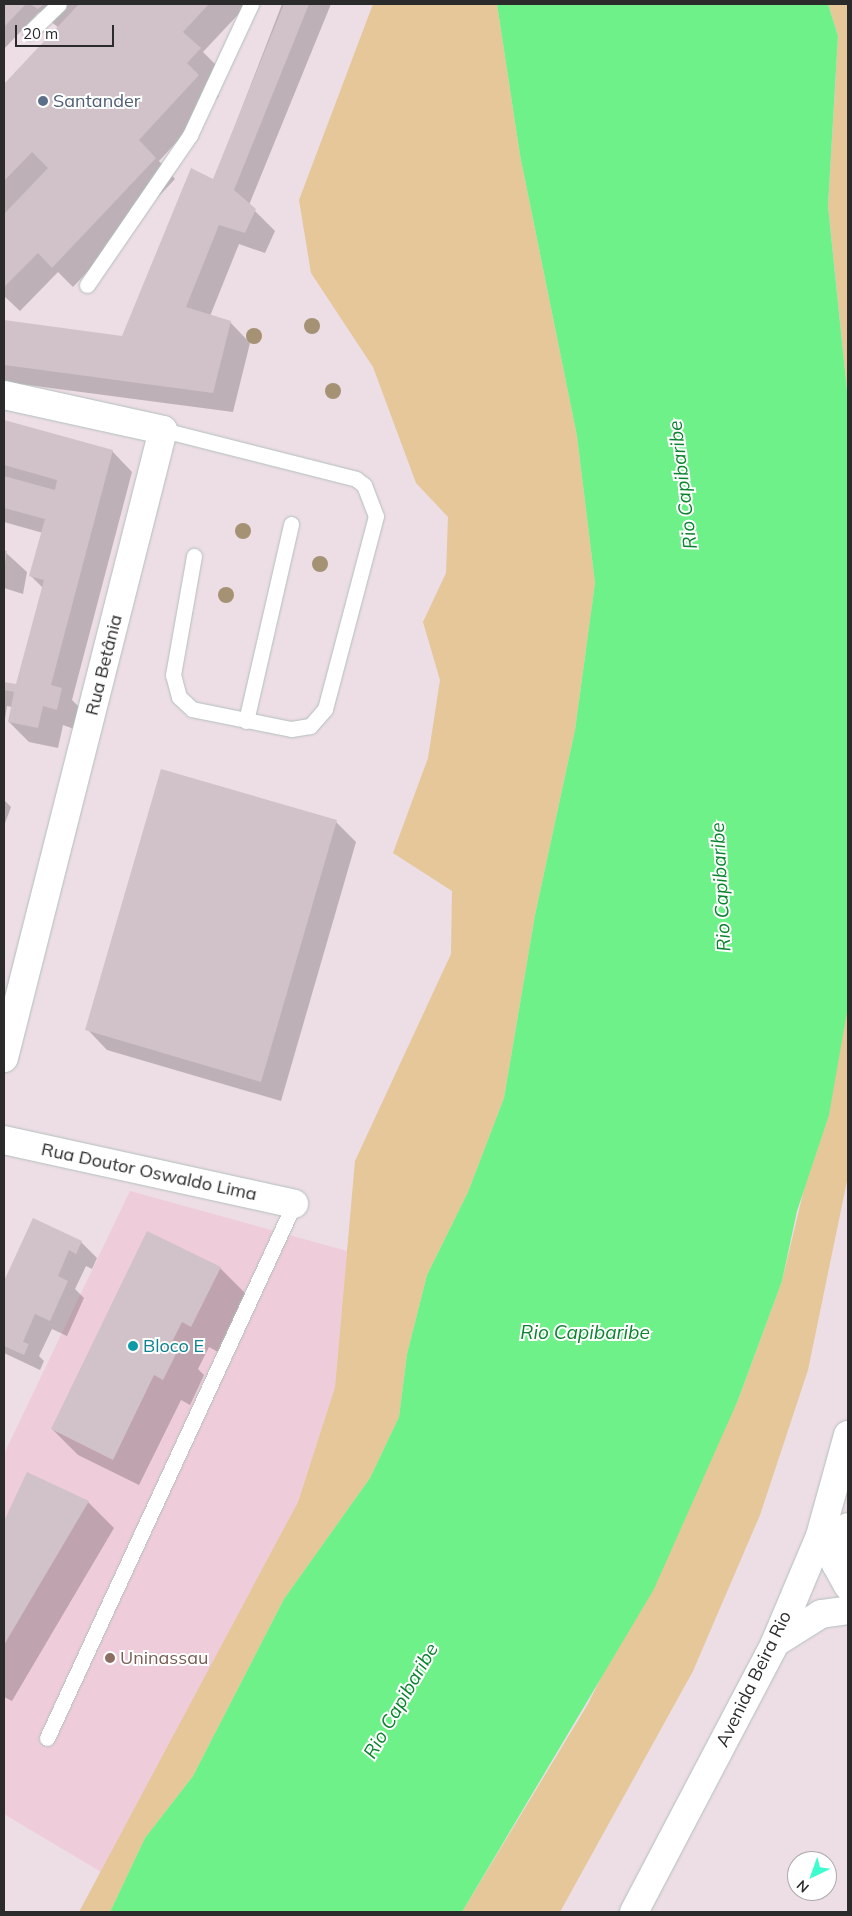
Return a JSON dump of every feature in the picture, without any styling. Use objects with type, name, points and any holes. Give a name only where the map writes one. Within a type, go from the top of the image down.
[{"type":"street","points":[[4,395],[163,430]]},
{"type":"street","name":"Rua Betânia","points":[[4,1058],[163,430]]},
{"type":"street","name":"Rua Doutor Oswaldo Lima","points":[[4,1140],[294,1204]]},
{"type":"street","name":"Avenida Beira Rio","points":[[634,1912],[775,1643],[820,1536],[848,1435]]},
{"type":"street","points":[[848,1528],[836,1564],[848,1586]]},
{"type":"street","points":[[775,1643],[821,1614],[848,1610]]},
{"type":"lane","points":[[30,32],[59,4]]},
{"type":"lane","points":[[87,285],[190,135],[251,4]]},
{"type":"lane","points":[[163,430],[356,479],[364,485],[376,516],[325,709],[310,726],[291,729],[192,709],[180,697],[173,675],[194,556]]},
{"type":"lane","points":[[246,721],[291,524]]},
{"type":"lane","points":[[47,1738],[294,1204]]},
{"type":"shaded area","points":[[373,4],[497,4],[520,155],[577,436],[595,583],[575,730],[535,915],[504,1098],[468,1192],[427,1275],[407,1354],[399,1417],[370,1478],[284,1599],[193,1776],[145,1838],[110,1912],[79,1912],[298,1502],[335,1387],[355,1161],[451,954],[452,891],[393,853],[428,758],[440,680],[423,622],[446,573],[448,517],[416,483],[373,367],[311,273],[299,200]]},
{"type":"shaded area","points":[[828,4],[848,4],[848,400],[828,206],[838,36]]},
{"type":"shaded area","points":[[848,1006],[848,1176],[808,1370],[760,1515],[693,1671],[560,1912],[462,1912],[588,1704],[738,1400],[782,1281]]},
{"type":"shaded area","name":"Uninassau","points":[[130,1191],[347,1251],[335,1387],[298,1502],[103,1873],[4,1814],[4,1454]]},
{"type":"water","name":"Rio Capibaribe","points":[[497,4],[828,4],[838,36],[828,206],[848,400],[848,1006],[829,1115],[797,1211],[782,1281],[738,1400],[654,1589],[462,1912],[110,1912],[145,1838],[193,1776],[284,1599],[370,1478],[399,1417],[407,1354],[427,1275],[468,1192],[504,1098],[535,915],[575,730],[595,583],[577,436],[520,155]]},
{"type":"building","points":[[4,4],[26,4],[4,27]]},
{"type":"building","points":[[30,4],[44,4],[38,9]]},
{"type":"building","points":[[79,4],[209,4],[183,32],[201,48],[187,63],[199,75],[139,140],[156,158],[52,268],[38,253],[4,287],[4,214],[48,168],[32,152],[4,181],[4,84]]},
{"type":"building","points":[[284,4],[309,4],[234,190],[256,209],[245,233],[219,225],[186,307],[231,321],[213,393],[4,365],[4,320],[122,336],[191,168],[213,179]]},
{"type":"building","points":[[4,420],[113,450],[51,685],[62,688],[57,710],[43,706],[38,728],[8,722],[14,692],[4,690],[4,682],[16,684],[44,580],[29,576],[45,519],[4,508],[4,476],[55,490],[57,480],[4,465]]},
{"type":"building","points":[[4,550],[7,551],[5,563],[4,563]]},
{"type":"building","points":[[161,769],[337,820],[261,1082],[85,1030]]},
{"type":"building","points":[[33,1218],[82,1241],[76,1254],[69,1250],[58,1276],[68,1281],[50,1321],[35,1314],[23,1342],[29,1344],[24,1355],[4,1346],[4,1281]]},
{"type":"building","name":"Bloco E","points":[[147,1231],[221,1267],[191,1327],[182,1322],[171,1344],[179,1348],[163,1380],[154,1375],[113,1460],[51,1429]]},
{"type":"building","points":[[27,1472],[89,1501],[4,1645],[4,1521]]},
{"type":"place","name":"Santander","points":[[43,101]]},
{"type":"place","name":"Bloco E","points":[[133,1346]]},
{"type":"place","name":"Uninassau","points":[[110,1658]]}]
